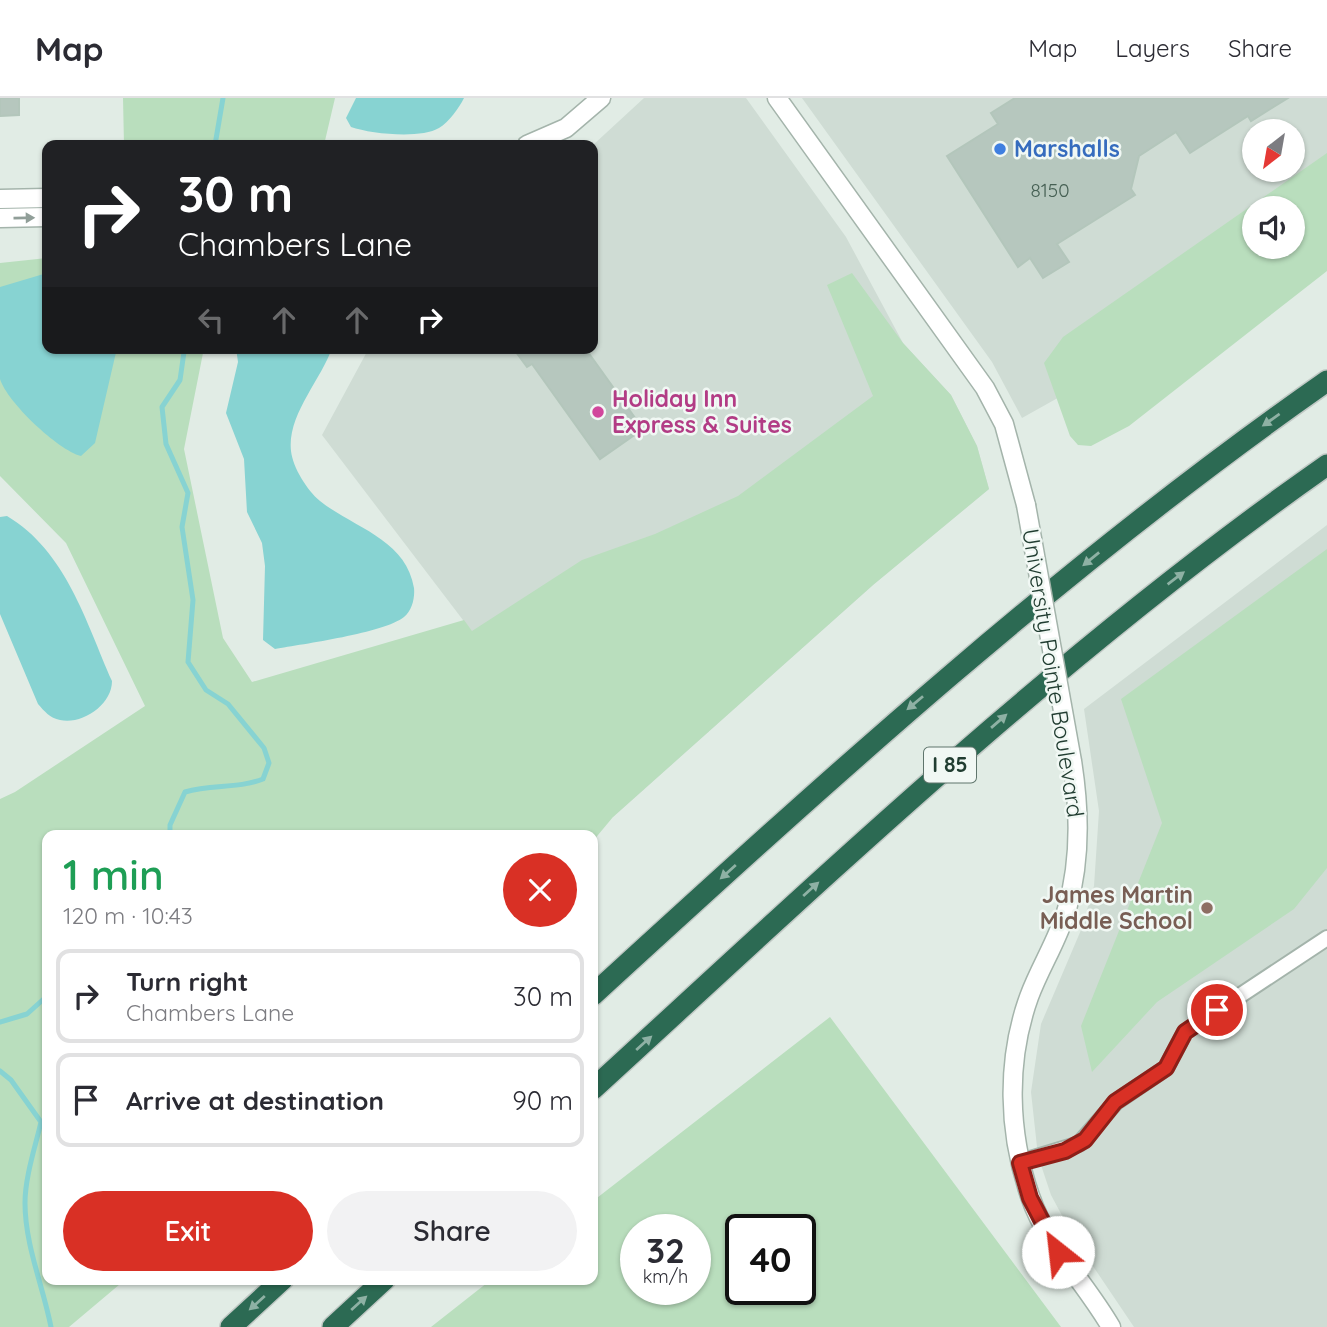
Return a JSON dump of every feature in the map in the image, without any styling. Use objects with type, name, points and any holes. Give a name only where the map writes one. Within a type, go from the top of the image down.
[{"type":"highway","points":[[598,990],[885,729],[986,643],[1243,439],[1327,381]]},
{"type":"highway","name":"I 85","points":[[598,1084],[856,849],[1058,671],[1160,590],[1327,465]]},
{"type":"highway","points":[[231,1327],[276,1285]]},
{"type":"highway","points":[[333,1327],[378,1285]]},
{"type":"street","points":[[538,140],[566,128],[601,98]]},
{"type":"street","name":"University Pointe Boulevard","points":[[777,98],[985,388],[1004,424],[1026,505],[1072,761],[1078,827],[1074,878],[1061,927],[1029,996],[1014,1058],[1013,1109],[1020,1163],[1030,1198],[1049,1238],[1111,1327]]},
{"type":"street","points":[[561,140],[566,128]]},
{"type":"street","points":[[0,199],[42,198]]},
{"type":"street","points":[[0,218],[42,217]]},
{"type":"street","points":[[1020,1163],[1079,1144],[1115,1102],[1166,1068],[1185,1032],[1327,938]]},
{"type":"shaded area","points":[[644,98],[746,98],[846,237],[903,343],[951,395],[977,446],[989,489],[873,585],[613,817],[322,435],[366,354],[598,354],[598,140]]},
{"type":"shaded area","points":[[802,98],[1327,98],[1327,229],[1305,243],[1305,196],[1242,196],[1242,259],[1280,259],[1113,367],[1022,418],[992,362]]},
{"type":"shaded area","name":"James Martin Middle School","points":[[1327,525],[1327,1327],[1134,1327],[1074,1238],[1051,1195],[1038,1156],[1031,1092],[1041,1024],[1081,930],[1094,886],[1099,811],[1084,709]]},
{"type":"green space","points":[[123,98],[335,98],[325,140],[124,140]]},
{"type":"green space","points":[[1327,153],[1327,271],[1129,426],[1091,446],[1078,445],[1070,436],[1044,363],[1063,337],[1242,212],[1242,259],[1305,259],[1305,196],[1265,196],[1285,182],[1306,182],[1306,168]]},
{"type":"green space","points":[[42,259],[42,354],[203,354],[184,449],[223,638],[252,682],[464,620],[472,631],[582,560],[655,534],[738,496],[873,396],[827,285],[852,273],[903,343],[951,395],[977,446],[989,489],[873,585],[613,817],[598,835],[598,830],[42,830],[42,1285],[119,1285],[69,1327],[0,1327],[0,799],[15,792],[145,706],[66,543],[0,476],[0,263]]},
{"type":"green space","points":[[1327,549],[1327,868],[1294,909],[1157,1002],[1092,1072],[1081,1026],[1162,823],[1121,699]]},
{"type":"green space","points":[[830,1017],[1061,1327],[431,1327],[484,1285],[598,1285],[598,1197]]},
{"type":"water","points":[[356,98],[464,98],[439,128],[409,134],[371,132],[351,127],[346,118]]},
{"type":"water","points":[[42,274],[42,354],[116,354],[95,443],[81,456],[60,445],[34,424],[12,400],[0,379],[0,287]]},
{"type":"water","points":[[237,354],[330,354],[294,424],[291,438],[292,458],[301,478],[320,501],[377,536],[401,558],[409,571],[414,588],[412,604],[404,617],[362,633],[275,649],[263,640],[265,566],[262,543],[247,512],[244,459],[226,413],[238,362]]},
{"type":"water","points":[[7,516],[45,548],[59,568],[83,612],[112,681],[107,698],[86,716],[69,721],[60,720],[50,716],[38,704],[0,614],[0,517]]},
{"type":"building","points":[[0,98],[19,98],[19,115],[0,116]]},
{"type":"building","points":[[1015,98],[1288,98],[1254,119],[1248,116],[1242,119],[1190,153],[1176,132],[1139,156],[1131,189],[1135,195],[1057,244],[1069,262],[1043,278],[1030,258],[1018,267],[947,156],[998,124],[991,113]]},
{"type":"building","name":"Holiday Inn Express & Suites","points":[[517,354],[589,354],[643,429],[600,459],[532,364],[527,367]]},
{"type":"waterway","points":[[216,140],[223,98]]},
{"type":"waterway","points":[[170,830],[185,792],[263,779],[269,763],[264,748],[228,704],[206,690],[188,662],[193,600],[182,527],[188,493],[166,444],[162,407],[180,380],[184,354]]},
{"type":"waterway","points":[[0,1022],[27,1014],[42,1000]]},
{"type":"waterway","points":[[0,1071],[11,1080],[41,1122],[28,1173],[25,1203],[31,1250],[51,1327]]},
{"type":"place","name":"Marshalls","points":[[1000,149]]},
{"type":"place","name":"Holiday Inn Express & Suites","points":[[598,412]]},
{"type":"place","name":"James Martin Middle School","points":[[1207,908]]},
{"type":"route","points":[[1058,1252],[1030,1198],[1020,1163],[1065,1151],[1085,1140],[1115,1102],[1166,1068],[1185,1032],[1217,1010]]}]
